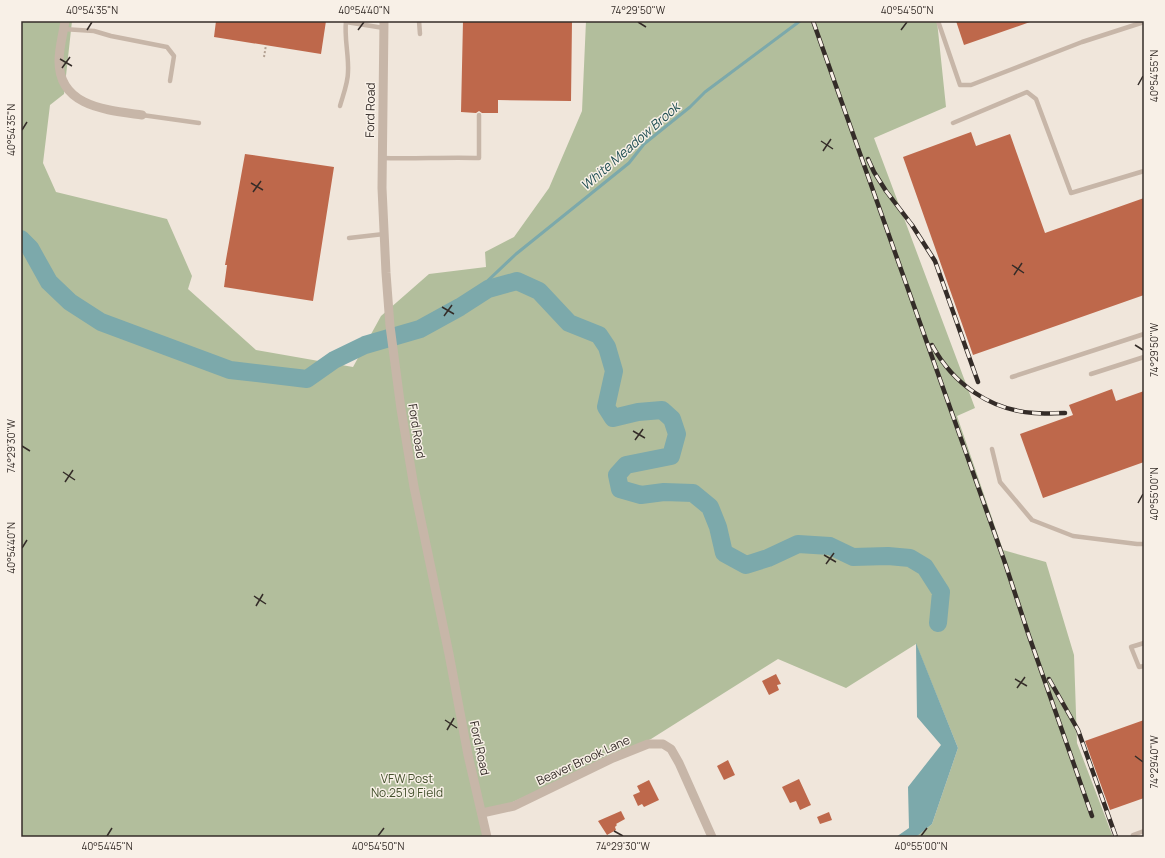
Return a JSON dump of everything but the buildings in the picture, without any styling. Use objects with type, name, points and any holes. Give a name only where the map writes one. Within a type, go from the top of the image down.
[{"type":"street","name":"Ford Road","points":[[384,24],[382,158],[384,234],[390,326],[401,409],[414,487],[448,647],[468,755],[487,837]]},
{"type":"street","points":[[64,25],[58,60],[64,82],[74,97],[82,102],[113,111],[142,115]]},
{"type":"street","name":"Beaver Brook Lane","points":[[482,813],[514,806],[613,758],[648,744],[663,744],[671,749],[679,763],[712,837]]},
{"type":"lane","points":[[340,106],[347,82],[348,71],[345,34],[346,21],[384,24]]},
{"type":"lane","points":[[419,21],[420,34]]},
{"type":"lane","points":[[938,21],[960,85],[971,85],[1082,42],[1144,22]]},
{"type":"lane","points":[[64,25],[111,36],[167,46],[174,56],[170,81]]},
{"type":"lane","points":[[953,123],[1027,92],[1036,99],[1071,193],[1144,171]]},
{"type":"lane","points":[[142,115],[199,122]]},
{"type":"lane","points":[[382,158],[479,158],[479,115]]},
{"type":"lane","points":[[348,238],[384,234]]},
{"type":"lane","points":[[1012,377],[1144,334]]},
{"type":"lane","points":[[1092,374],[1144,357]]},
{"type":"lane","points":[[992,449],[1000,482],[1032,520],[1072,536],[1144,544]]},
{"type":"lane","points":[[1144,643],[1131,647],[1139,667],[1144,666]]},
{"type":"lane","points":[[1133,835],[1144,831]]},
{"type":"path","points":[[264,56],[266,45]]},
{"type":"green space","name":"VFW Post No.2519 Field","points":[[21,21],[72,21],[64,94],[50,105],[43,163],[56,192],[167,219],[192,276],[188,289],[256,350],[353,367],[381,316],[429,274],[486,267],[485,252],[514,237],[549,188],[582,111],[586,21],[937,21],[946,107],[874,138],[975,408],[957,416],[1003,550],[1046,562],[1074,655],[1077,743],[1113,837],[916,837],[932,824],[958,748],[916,644],[846,688],[778,659],[651,739],[480,817],[484,837],[21,837]]},
{"type":"water","points":[[916,643],[958,748],[932,824],[916,837],[896,837],[909,828],[908,787],[941,745],[917,717]]},
{"type":"waterway","name":"White Meadow Brook","points":[[460,307],[516,254],[629,163],[644,144],[690,107],[705,92],[800,21]]},
{"type":"waterway","points":[[21,239],[30,248],[49,282],[70,302],[101,322],[230,370],[307,379],[334,360],[365,345],[420,329],[460,307],[488,289],[517,281],[539,291],[569,323],[599,335],[607,347],[614,371],[606,407],[613,418],[638,412],[662,410],[672,419],[677,434],[671,456],[626,465],[617,475],[620,489],[641,495],[664,492],[693,493],[710,507],[718,527],[724,553],[746,565],[768,558],[798,544],[830,546],[853,557],[888,556],[910,558],[925,567],[941,592],[938,623]]},
{"type":"railway","points":[[813,21],[1004,560],[1092,816]]},
{"type":"railway","points":[[868,159],[886,191],[912,225],[935,261],[978,382]]},
{"type":"railway","points":[[932,345],[951,372],[962,383],[988,400],[1002,407],[1018,411],[1065,413]]},
{"type":"railway","points":[[1049,679],[1078,730],[1116,837]]}]
